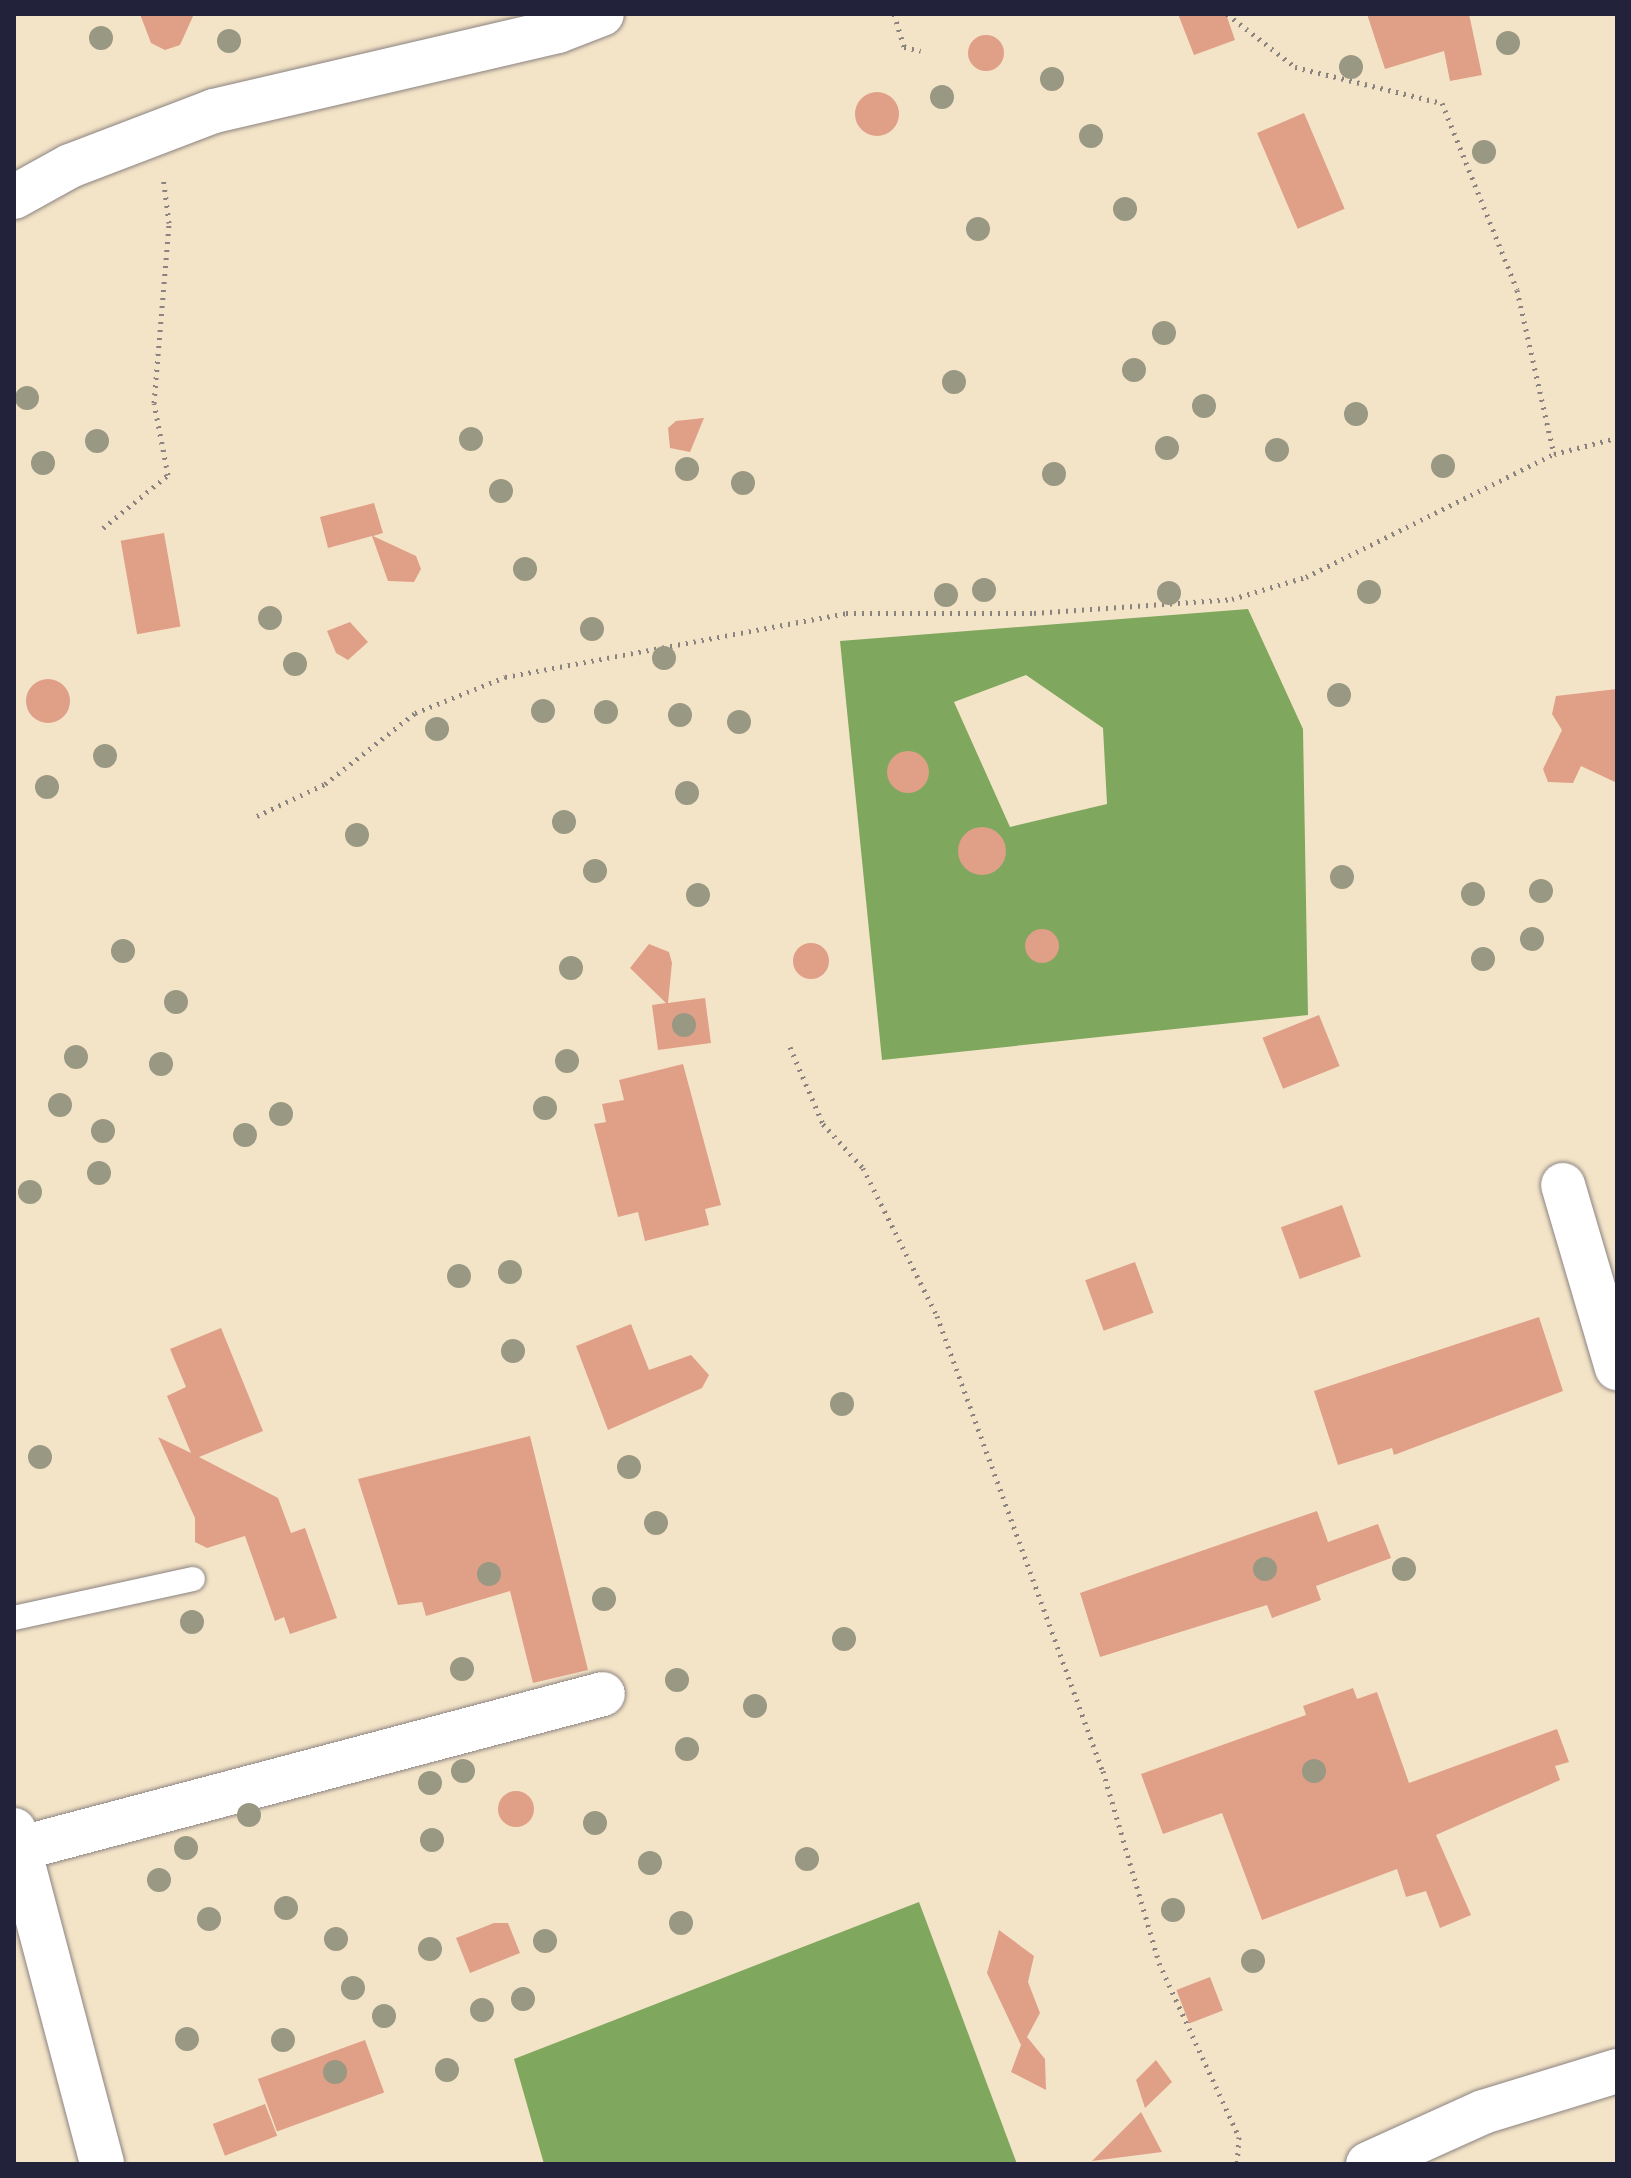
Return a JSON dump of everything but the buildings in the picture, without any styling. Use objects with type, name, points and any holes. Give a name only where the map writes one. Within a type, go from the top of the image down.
[{"type":"street","points":[[14,197],[157,131],[602,14]]},
{"type":"street","points":[[1563,1185],[1617,1368]]},
{"type":"street","points":[[102,2164],[16,1839],[603,1694]]},
{"type":"street","points":[[1368,2164],[1483,2112],[1617,2071]]},
{"type":"lane","points":[[14,1618],[193,1579]]},
{"type":"path","points":[[894,14],[904,47],[921,51]]},
{"type":"path","points":[[1227,14],[1295,67],[1442,103],[1517,290],[1554,454]]},
{"type":"path","points":[[103,528],[168,475],[154,403],[169,223],[157,131]]},
{"type":"path","points":[[257,816],[325,784],[415,713],[522,672],[846,613],[1034,613],[1232,599],[1306,577],[1554,454],[1617,438]]},
{"type":"path","points":[[790,1047],[823,1124],[863,1168],[937,1316],[1103,1771],[1159,1963],[1239,2137],[1237,2164]]},
{"type":"green space","points":[[1248,609],[1303,729],[1308,1015],[882,1060],[840,641]],"holes":[[[1026,675],[1103,728],[1107,804],[1010,827],[954,702]]]},
{"type":"green space","points":[[919,1902],[1017,2164],[544,2164],[514,2059]]}]
